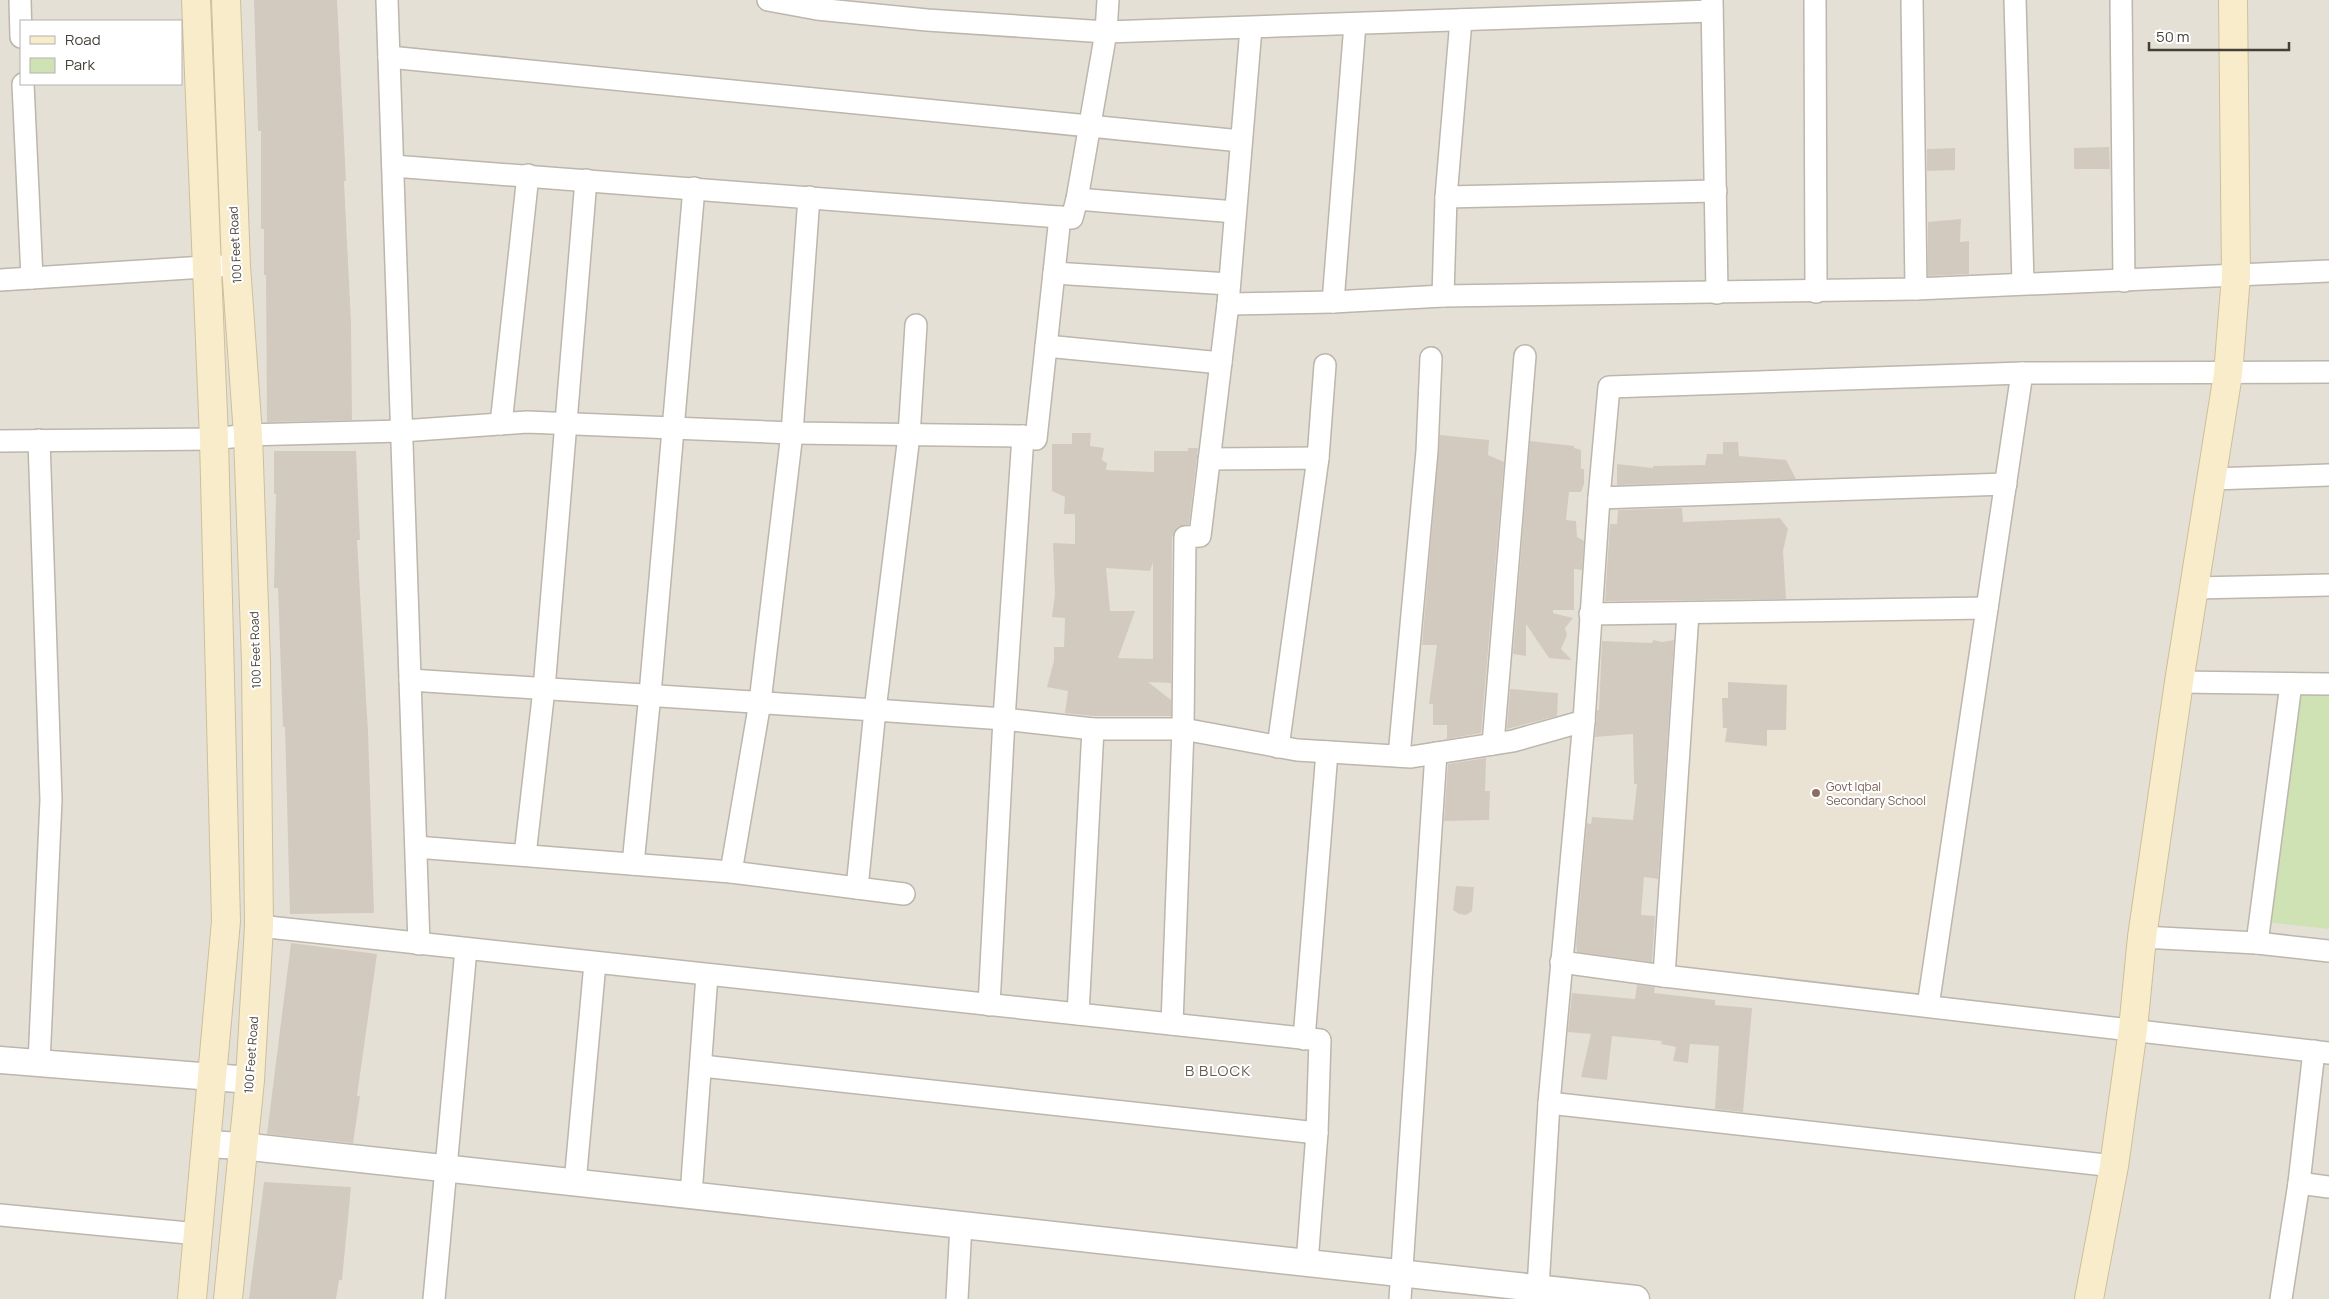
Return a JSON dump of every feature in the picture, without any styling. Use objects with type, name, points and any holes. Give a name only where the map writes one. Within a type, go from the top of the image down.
[{"type":"main road","points":[[192,1299],[214,1078],[226,921],[214,439],[196,0]]},
{"type":"main road","name":"100 Feet Road","points":[[226,0],[236,266],[248,435],[256,663],[259,926],[250,1080],[228,1299]]},
{"type":"main road","points":[[2089,1299],[2114,1166],[2133,1029],[2142,937],[2179,682],[2228,374],[2236,276],[2233,0]]},
{"type":"street","points":[[20,0],[21,20]]},
{"type":"street","points":[[387,0],[419,944]]},
{"type":"street","points":[[768,0],[816,9],[927,20],[1106,32],[1461,20],[1712,5],[1717,293]]},
{"type":"street","points":[[393,166],[1072,218],[1077,199],[1106,32],[1108,0]]},
{"type":"street","points":[[1815,0],[1816,292]]},
{"type":"street","points":[[1912,0],[1916,289]]},
{"type":"street","points":[[2015,0],[2023,283]]},
{"type":"street","points":[[2121,0],[2124,281]]},
{"type":"street","points":[[1443,296],[1446,197],[1461,20]]},
{"type":"street","points":[[1333,302],[1355,24]]},
{"type":"street","points":[[1172,1024],[1183,729],[1185,537],[1200,536],[1229,294],[1251,28]]},
{"type":"street","points":[[389,57],[1241,141]]},
{"type":"street","points":[[23,85],[32,278]]},
{"type":"street","points":[[501,424],[528,175]]},
{"type":"street","points":[[525,855],[544,689],[586,180]]},
{"type":"street","points":[[633,864],[650,694],[694,188]]},
{"type":"street","points":[[1446,197],[1716,191]]},
{"type":"street","points":[[731,872],[760,702],[792,434],[809,197]]},
{"type":"street","points":[[1077,199],[1235,212]]},
{"type":"street","points":[[0,441],[214,439],[248,435],[402,431],[527,422],[792,434],[1023,436],[1036,439],[1060,217]]},
{"type":"street","points":[[0,280],[208,266],[236,266]]},
{"type":"street","points":[[1054,273],[1229,294],[1333,302],[1443,296],[1816,292],[1916,289],[2023,283],[2124,281],[2329,272]]},
{"type":"street","points":[[857,888],[875,710],[909,436],[916,324]]},
{"type":"street","points":[[1046,346],[1221,363]]},
{"type":"street","points":[[1494,744],[1525,356]]},
{"type":"street","points":[[1399,756],[1427,451],[1431,358]]},
{"type":"street","points":[[1278,747],[1318,458],[1325,364]]},
{"type":"street","points":[[1538,1288],[1549,1104],[1584,721],[1590,614],[1609,387],[2022,373],[2228,374],[2329,372]]},
{"type":"street","points":[[1928,1006],[2022,373]]},
{"type":"street","points":[[989,1005],[1004,719],[1023,436]]},
{"type":"street","points":[[38,440],[51,800],[39,1063]]},
{"type":"street","points":[[1209,459],[1318,458]]},
{"type":"street","points":[[2211,478],[2329,475]]},
{"type":"street","points":[[1599,498],[2006,484]]},
{"type":"street","points":[[2194,588],[2329,585]]},
{"type":"street","points":[[1590,614],[1987,608]]},
{"type":"street","points":[[1664,976],[1688,613]]},
{"type":"street","points":[[410,680],[650,694],[1004,719],[1093,729],[1183,729],[1278,747],[1411,757],[1513,741],[1584,721]]},
{"type":"street","points":[[2179,682],[2329,684]]},
{"type":"street","points":[[2258,943],[2291,684]]},
{"type":"street","points":[[1078,1014],[1093,729]]},
{"type":"street","points":[[1304,1039],[1326,752]]},
{"type":"street","points":[[1400,1299],[1436,753]]},
{"type":"street","points":[[416,847],[731,872],[904,894]]},
{"type":"street","points":[[259,926],[1320,1040],[1317,1133],[1307,1263]]},
{"type":"street","points":[[2142,937],[2258,943],[2329,951]]},
{"type":"street","points":[[434,1299],[466,949]]},
{"type":"street","points":[[576,1183],[595,962]]},
{"type":"street","points":[[1561,962],[1664,976],[2321,1052],[2281,1299]]},
{"type":"street","points":[[691,1195],[702,1066],[707,975]]},
{"type":"street","points":[[0,1060],[250,1080]]},
{"type":"street","points":[[702,1066],[1317,1133]]},
{"type":"street","points":[[1549,1104],[2114,1166]]},
{"type":"street","points":[[207,1144],[242,1146],[1636,1299]]},
{"type":"street","points":[[2299,1183],[2329,1187]]},
{"type":"street","points":[[0,1215],[198,1234]]},
{"type":"street","points":[[957,1299],[961,1225]]},
{"type":"shaded area","points":[[0,0],[2329,0],[2329,1299],[0,1299]]},
{"type":"shaded area","name":"Govt Iqbal Secondary School","points":[[1973,618],[1919,992],[1673,965],[1697,621]]},
{"type":"green space","points":[[2291,684],[2329,685],[2329,929],[2265,922]]},
{"type":"building","points":[[254,0],[337,0],[346,181],[344,181],[351,322],[352,420],[267,422],[266,275],[264,275],[264,229],[261,229],[261,131],[258,131]]},
{"type":"building","points":[[2109,147],[2110,169],[2074,169],[2074,148]]},
{"type":"building","points":[[1955,148],[1955,170],[1927,171],[1927,149]]},
{"type":"building","points":[[1961,219],[1960,242],[1969,241],[1969,274],[1928,276],[1928,222]]},
{"type":"building","points":[[1072,433],[1091,433],[1090,446],[1104,448],[1102,460],[1107,463],[1106,470],[1154,472],[1154,451],[1188,451],[1188,448],[1198,448],[1189,524],[1178,527],[1172,537],[1171,683],[1148,682],[1171,700],[1171,716],[1094,716],[1065,713],[1068,691],[1047,687],[1054,661],[1054,647],[1064,647],[1065,618],[1052,617],[1055,594],[1053,543],[1075,544],[1075,514],[1064,514],[1065,497],[1052,491],[1052,444],[1072,444]],"holes":[[[1153,562],[1153,659],[1118,658],[1135,611],[1110,611],[1106,568],[1150,571]]]},
{"type":"building","points":[[1440,435],[1489,440],[1488,455],[1504,462],[1481,733],[1447,739],[1447,725],[1433,725],[1433,704],[1429,704],[1437,645],[1422,645]]},
{"type":"building","points":[[1530,441],[1574,446],[1574,448],[1581,450],[1581,469],[1584,469],[1584,484],[1581,492],[1569,492],[1566,520],[1576,521],[1577,537],[1584,541],[1582,570],[1574,569],[1574,610],[1553,610],[1553,613],[1573,618],[1565,628],[1567,635],[1561,649],[1572,660],[1549,658],[1526,624],[1526,656],[1513,654]]},
{"type":"building","points":[[1723,442],[1738,442],[1739,456],[1786,460],[1796,479],[1617,485],[1617,464],[1653,468],[1653,466],[1705,465],[1707,454],[1723,454]]},
{"type":"building","points":[[274,451],[356,451],[360,540],[357,540],[368,732],[374,913],[290,914],[285,727],[283,727],[278,588],[274,588],[276,494],[274,494]]},
{"type":"building","points":[[1682,508],[1683,522],[1780,518],[1788,529],[1783,551],[1786,599],[1605,601],[1610,524],[1617,524],[1618,510]]},
{"type":"building","points":[[1653,640],[1662,642],[1674,640],[1658,879],[1644,877],[1641,915],[1655,916],[1652,962],[1577,952],[1576,944],[1587,823],[1591,824],[1592,817],[1633,820],[1637,784],[1634,784],[1633,734],[1595,737],[1597,710],[1599,710],[1602,641],[1652,643]]},
{"type":"building","points":[[1728,682],[1787,685],[1786,730],[1767,730],[1767,746],[1725,742],[1727,728],[1723,728],[1722,698],[1728,698]]},
{"type":"building","points":[[1510,689],[1558,693],[1557,716],[1507,729]]},
{"type":"building","points":[[1486,758],[1485,791],[1490,791],[1489,820],[1444,821],[1448,764]]},
{"type":"building","points":[[1456,886],[1474,887],[1472,911],[1466,915],[1459,914],[1453,910]]},
{"type":"building","points":[[291,943],[377,954],[357,1096],[360,1096],[353,1143],[267,1134]]},
{"type":"building","points":[[1637,985],[1655,987],[1654,993],[1715,1000],[1715,1005],[1752,1008],[1743,1112],[1715,1109],[1719,1046],[1690,1044],[1688,1063],[1673,1061],[1676,1047],[1661,1044],[1662,1041],[1612,1036],[1607,1080],[1581,1077],[1591,1034],[1568,1032],[1572,993],[1635,999]]},
{"type":"building","points":[[264,1182],[351,1187],[342,1280],[339,1280],[336,1299],[249,1299]]},
{"type":"place","name":"Govt Iqbal Secondary School","points":[[1816,793]]},
{"type":"district","name":"B BLOCK","points":[[1218,1070]]}]
